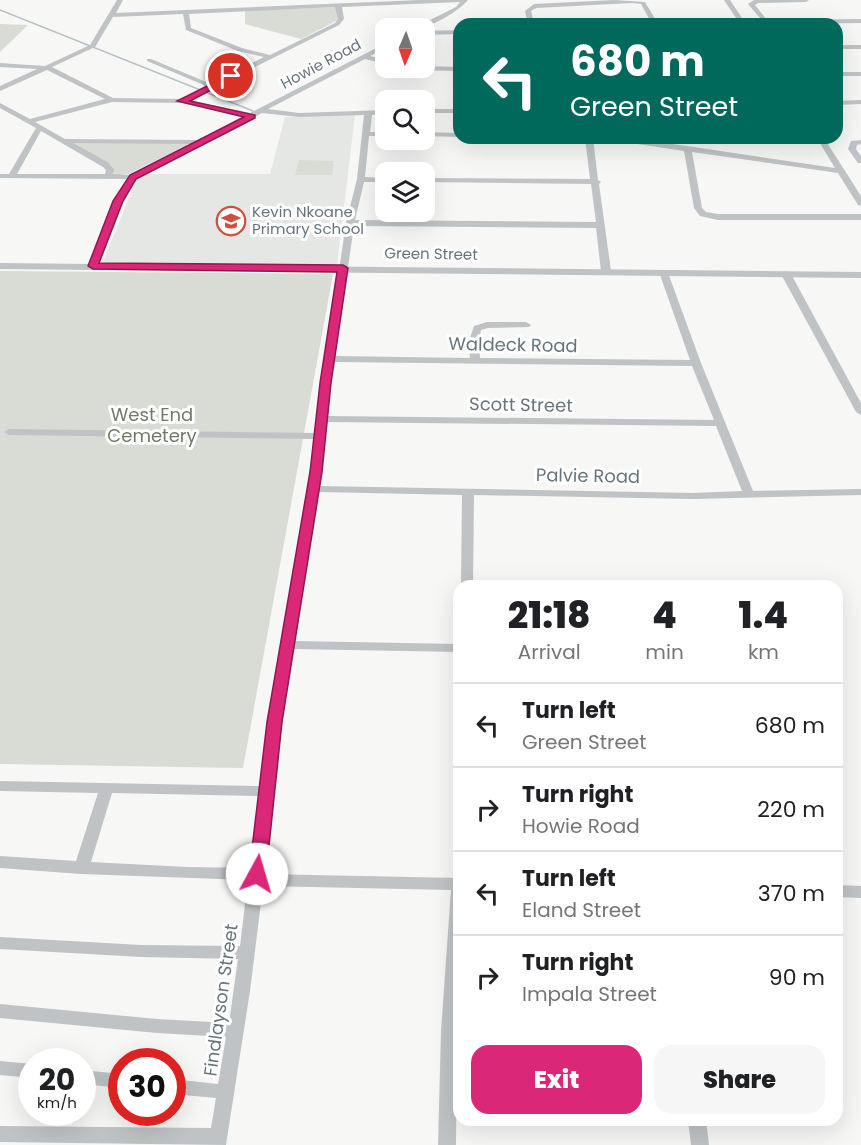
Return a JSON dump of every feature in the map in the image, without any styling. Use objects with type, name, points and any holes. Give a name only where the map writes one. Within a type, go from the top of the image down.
[{"type":"street","points":[[0,89],[93,46],[120,0]]},
{"type":"street","points":[[268,0],[269,8]]},
{"type":"street","points":[[112,15],[362,2],[465,0]]},
{"type":"street","points":[[435,19],[458,8],[465,0]]},
{"type":"street","points":[[727,0],[739,18]]},
{"type":"street","points":[[762,18],[751,5],[756,1],[806,0]]},
{"type":"street","points":[[530,18],[528,11],[534,6],[572,2],[632,1],[643,3],[652,18]]},
{"type":"street","points":[[182,101],[340,22],[338,5]]},
{"type":"street","points":[[186,12],[187,28],[190,30],[240,50],[272,57]]},
{"type":"street","points":[[843,21],[861,21]]},
{"type":"street","points":[[435,33],[453,32]]},
{"type":"street","points":[[843,47],[861,47]]},
{"type":"street","name":"Howie Road","points":[[133,177],[375,51]]},
{"type":"street","points":[[365,57],[375,59]]},
{"type":"street","points":[[149,60],[211,86]]},
{"type":"street","points":[[0,65],[48,68],[112,100]]},
{"type":"street","points":[[435,68],[453,69]]},
{"type":"street","points":[[843,74],[861,74]]},
{"type":"street","points":[[29,121],[112,100],[182,101],[252,116]]},
{"type":"street","points":[[843,103],[861,102]]},
{"type":"street","points":[[0,105],[106,165],[110,170],[109,176]]},
{"type":"street","points":[[263,111],[299,115],[375,113]]},
{"type":"street","points":[[435,111],[453,111]]},
{"type":"street","name":"Findlayson Street","points":[[218,1141],[247,953],[278,701],[313,489],[321,418],[350,223],[361,179],[369,113]]},
{"type":"street","points":[[12,176],[40,127]]},
{"type":"street","points":[[367,134],[375,134]]},
{"type":"street","points":[[435,134],[453,135]]},
{"type":"street","points":[[64,141],[204,142]]},
{"type":"street","points":[[857,143],[852,148],[861,161]]},
{"type":"street","points":[[590,144],[597,182],[606,271]]},
{"type":"street","points":[[657,144],[841,171]]},
{"type":"street","points":[[823,144],[861,203]]},
{"type":"street","points":[[687,148],[698,208],[703,214],[718,217],[861,217]]},
{"type":"street","points":[[0,176],[133,177],[118,201],[93,266]]},
{"type":"street","points":[[361,179],[375,180]]},
{"type":"street","points":[[435,180],[597,182]]},
{"type":"street","points":[[350,223],[600,225]]},
{"type":"street","name":"Green Street","points":[[0,266],[861,275]]},
{"type":"street","points":[[664,272],[696,363],[749,495]]},
{"type":"street","points":[[786,274],[861,412]]},
{"type":"street","points":[[475,362],[474,342],[477,328],[486,325],[525,325]]},
{"type":"street","name":"Waldeck Road","points":[[330,359],[696,363]]},
{"type":"street","name":"Scott Street","points":[[321,418],[720,423]]},
{"type":"street","points":[[9,432],[319,436]]},
{"type":"street","name":"Palvie Road","points":[[313,489],[749,495],[861,492]]},
{"type":"street","points":[[467,580],[468,492]]},
{"type":"street","points":[[288,645],[453,648]]},
{"type":"street","points":[[0,786],[266,791]]},
{"type":"street","points":[[81,868],[107,788]]},
{"type":"street","points":[[0,862],[257,877],[453,884]]},
{"type":"street","points":[[843,891],[861,892]]},
{"type":"street","points":[[0,943],[141,951],[247,953]]},
{"type":"street","points":[[447,1145],[449,1031],[453,972]]},
{"type":"street","points":[[0,1011],[157,1026],[235,1030]]},
{"type":"street","points":[[0,1068],[18,1070]]},
{"type":"street","points":[[186,1088],[226,1092]]},
{"type":"street","points":[[698,1126],[700,1145]]},
{"type":"street","points":[[0,1134],[218,1141]]},
{"type":"shaded area","name":"Kevin Nkoane Primary School","points":[[355,115],[337,265],[103,262],[136,180],[147,174],[270,174],[285,117]]},
{"type":"green space","points":[[337,7],[338,20],[301,39],[245,24],[245,11]]},
{"type":"green space","points":[[0,24],[28,25],[0,52]]},
{"type":"green space","points":[[70,143],[186,143],[187,145],[129,174],[116,175]]},
{"type":"green space","points":[[299,160],[334,161],[332,175],[295,175]]},
{"type":"green space","name":"West End Cemetery","points":[[0,271],[333,274],[243,768],[0,764]]},
{"type":"waterway","points":[[0,10],[253,111]]},
{"type":"place","name":"Kevin Nkoane Primary School","points":[[231,221]]},
{"type":"route","points":[[231,76],[182,101],[252,116],[133,177],[118,201],[93,266],[343,268],[316,472],[275,722],[257,874]]}]
